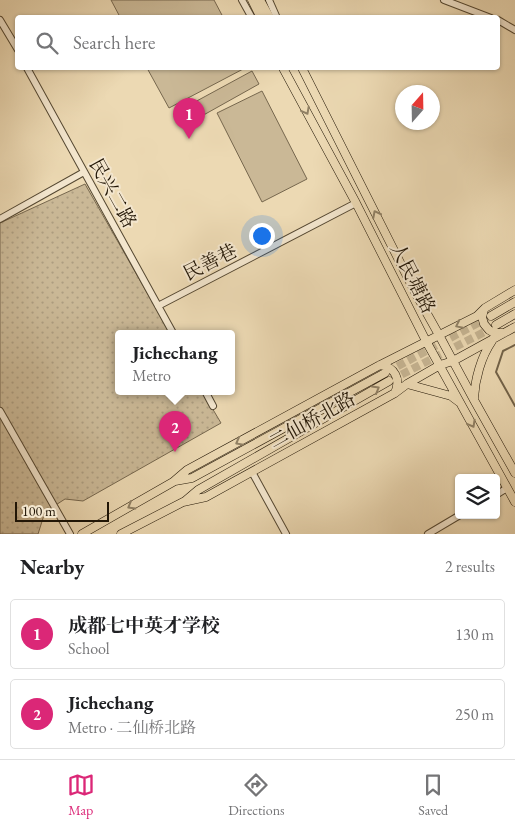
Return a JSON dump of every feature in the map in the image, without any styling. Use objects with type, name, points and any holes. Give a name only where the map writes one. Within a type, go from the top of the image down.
[{"type":"main road","points":[[252,0],[260,15]]},
{"type":"main road","points":[[260,0],[268,15]]},
{"type":"main road","name":"人民塘路","points":[[285,70],[356,203],[426,341],[515,502]]},
{"type":"main road","name":"人民塘路","points":[[303,70],[416,294],[474,400],[511,461],[515,473]]},
{"type":"main road","points":[[82,534],[173,482],[187,470],[380,365],[477,316],[485,308],[515,290]]},
{"type":"main road","points":[[491,316],[515,302]]},
{"type":"main road","points":[[485,308],[482,317],[484,324],[494,333],[504,333]]},
{"type":"main road","points":[[496,325],[515,314]]},
{"type":"main road","name":"二仙桥北路","points":[[121,534],[183,502],[206,497],[395,393],[440,365],[453,361],[515,327]]},
{"type":"main road","points":[[474,400],[476,383],[486,350],[492,340]]},
{"type":"main road","points":[[380,365],[389,367],[394,371],[398,384],[395,393]]},
{"type":"main road","points":[[173,482],[192,478],[384,373]]},
{"type":"main road","points":[[183,502],[198,490],[389,381]]},
{"type":"main road","points":[[407,384],[451,396],[462,404]]},
{"type":"street","points":[[242,0],[250,15]]},
{"type":"street","points":[[269,0],[276,15]]},
{"type":"street","points":[[444,0],[483,15]]},
{"type":"street","points":[[0,20],[15,45]]},
{"type":"street","points":[[500,21],[515,30]]},
{"type":"street","name":"民兴二路","points":[[28,70],[171,330]]},
{"type":"street","points":[[0,218],[84,172]]},
{"type":"street","name":"民善巷","points":[[158,306],[356,203]]},
{"type":"street","points":[[207,395],[213,406]]},
{"type":"street","points":[[0,412],[70,534]]},
{"type":"street","points":[[252,472],[286,534]]},
{"type":"street","points":[[500,492],[507,488]]},
{"type":"street","points":[[428,534],[455,518]]},
{"type":"shaded area","points":[[111,0],[214,0],[222,15],[119,15]]},
{"type":"shaded area","points":[[148,70],[241,70],[169,108]]},
{"type":"shaded area","points":[[252,71],[259,84],[200,117],[193,103]]},
{"type":"shaded area","points":[[262,91],[307,179],[262,202],[217,113]]},
{"type":"shaded area","points":[[85,184],[168,330],[115,330],[115,395],[204,395],[221,423],[83,501],[65,499],[45,512],[38,534],[0,534],[0,223]]},
{"type":"waterway","points":[[515,345],[503,351],[496,372],[515,406]]},
{"type":"tunnel","points":[[387,372],[491,316]]},
{"type":"tunnel","points":[[391,380],[494,327]]},
{"type":"place","name":"成都七中英才学校","points":[[189,139]]},
{"type":"place","name":"Jichechang","points":[[175,452]]}]
